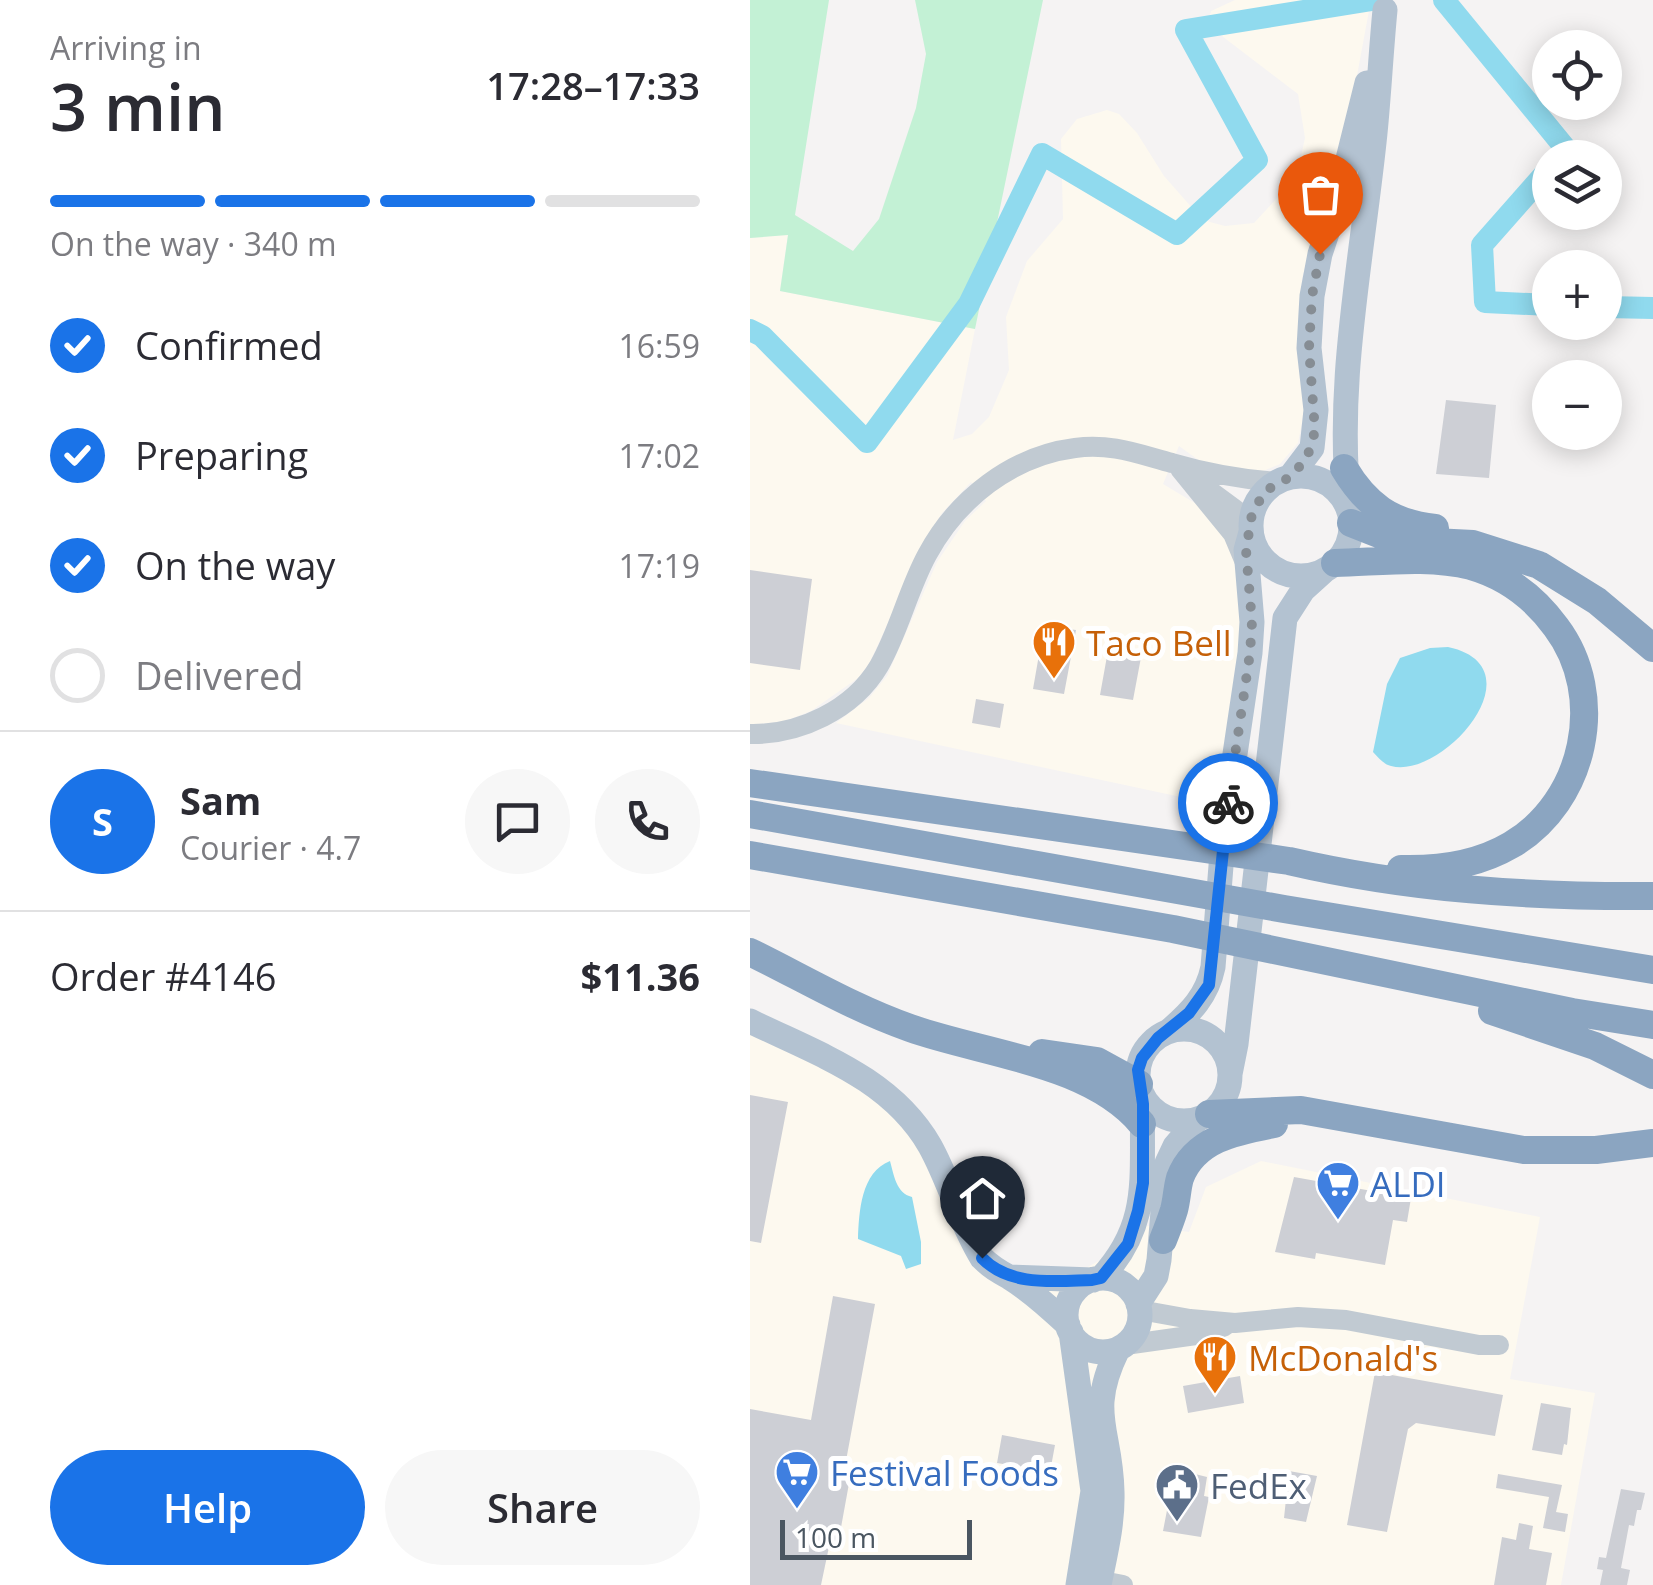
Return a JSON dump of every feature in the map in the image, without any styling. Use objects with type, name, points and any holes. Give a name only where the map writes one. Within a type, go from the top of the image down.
[{"type":"highway","points":[[1344,468],[1358,492],[1387,516],[1476,535],[1510,555]]},
{"type":"highway","points":[[1350,520],[1394,540],[1473,544],[1510,555],[1568,580],[1653,648]]},
{"type":"highway","points":[[750,783],[1290,861],[1420,870],[1479,860],[1511,845],[1551,810],[1576,765],[1584,735],[1585,705],[1580,672],[1566,639],[1525,593],[1504,580],[1453,562],[1329,567]]},
{"type":"highway","points":[[750,814],[1653,970]]},
{"type":"highway","points":[[750,855],[1173,929],[1653,1026]]},
{"type":"highway","points":[[1290,861],[1343,874],[1445,890],[1574,897],[1653,896]]},
{"type":"highway","points":[[1280,951],[1334,975],[1488,1010],[1541,1027],[1595,1046],[1653,1076]]},
{"type":"highway","points":[[750,952],[910,1028],[952,1040],[1097,1062],[1141,1089]]},
{"type":"highway","points":[[952,1040],[969,1048],[1052,1067],[1116,1099],[1142,1124]]},
{"type":"highway","points":[[1203,1116],[1301,1110],[1524,1150],[1596,1150],[1653,1142]]},
{"type":"highway","points":[[1163,1240],[1180,1178],[1200,1150],[1215,1140],[1282,1123],[1347,1120]]},
{"type":"main road","points":[[1096,1583],[1112,1515],[1100,1393],[1121,1347],[1135,1333],[1139,1307],[1156,1276],[1163,1240],[1168,1163],[1175,1146],[1220,1103],[1228,1089],[1285,618],[1350,538],[1344,468],[1344,397],[1386,5]]},
{"type":"main road","points":[[1096,1583],[1093,1491],[1067,1309],[1073,1294],[1120,1258],[1135,1224],[1143,1183],[1138,1070],[1148,1046],[1169,1032],[1201,1000],[1209,985],[1224,828],[1250,653],[1252,622],[1246,550],[1257,502],[1312,448],[1316,410],[1309,348],[1315,282],[1386,5]]},
{"type":"main road","points":[[1283,480],[1306,476],[1334,489],[1350,520]]},
{"type":"main road","points":[[1251,530],[1264,560],[1277,570],[1292,576],[1309,576],[1329,567]]},
{"type":"main road","points":[[750,1021],[852,1070],[896,1101],[930,1146],[982,1258],[1088,1348],[1102,1352],[1121,1347]]},
{"type":"main road","points":[[1169,1032],[1183,1029],[1210,1037],[1221,1047],[1230,1074]]},
{"type":"main road","points":[[1141,1089],[1160,1114],[1185,1121],[1203,1116]]},
{"type":"main road","points":[[1009,1277],[1097,1279],[1124,1285],[1139,1307]]},
{"type":"street","points":[[750,734],[777,732],[814,721],[862,688],[887,650],[934,544],[964,504],[990,482],[1042,456],[1079,447],[1119,448],[1176,466],[1239,478],[1283,480]]},
{"type":"street","points":[[1176,466],[1217,494],[1251,530]]},
{"type":"street","points":[[1176,466],[1233,534],[1247,568]]},
{"type":"street","points":[[1139,1307],[1190,1320],[1235,1323],[1320,1318],[1478,1345],[1499,1344]]},
{"type":"street","points":[[1121,1347],[1204,1334],[1235,1323]]},
{"type":"shaded area","points":[[1235,0],[1371,0],[1348,124],[1302,278],[1299,334],[1304,412],[1298,443],[1280,464],[1261,472],[1204,464],[1179,446],[1163,484],[1198,505],[1220,525],[1239,573],[1241,636],[1218,805],[836,723],[869,698],[887,676],[937,562],[965,521],[986,501],[971,482],[942,513],[929,534],[869,664],[858,678],[811,711],[785,721],[750,725],[750,238],[788,234],[780,291],[975,329],[953,440],[972,434],[989,417],[1009,370],[1006,317],[1027,261],[1063,219],[1061,139],[1077,119],[1107,110],[1119,114],[1137,133],[1164,176],[1201,218],[1210,222],[1225,226],[1254,223],[1290,184],[1305,138],[1298,94],[1218,33],[1209,20],[1211,11]]},
{"type":"shaded area","points":[[750,1021],[851,1070],[945,1177],[1009,1277],[1079,1272],[1109,1255],[1135,1224],[1189,1232],[1206,1187],[1261,1161],[1540,1217],[1510,1379],[1595,1393],[1561,1585],[750,1585]]},
{"type":"green space","points":[[750,0],[829,0],[795,215],[853,251],[879,219],[916,108],[926,54],[915,0],[1043,0],[975,329],[780,291],[788,235],[750,238]]},
{"type":"water","points":[[1448,647],[1474,658],[1486,676],[1485,697],[1474,719],[1435,756],[1412,766],[1386,764],[1373,752],[1387,684],[1400,658],[1430,648]]},
{"type":"water","points":[[890,1161],[899,1188],[912,1197],[921,1242],[921,1264],[906,1269],[901,1256],[858,1239],[867,1183],[880,1166]]},
{"type":"building","points":[[1446,400],[1496,405],[1489,478],[1436,474]]},
{"type":"building","points":[[750,570],[812,579],[800,670],[750,663]]},
{"type":"building","points":[[1044,626],[1076,630],[1064,694],[1033,689]]},
{"type":"building","points":[[1109,645],[1142,652],[1133,700],[1100,695]]},
{"type":"building","points":[[976,699],[1004,704],[1000,728],[972,723]]},
{"type":"building","points":[[750,1095],[788,1102],[761,1243],[750,1241]]},
{"type":"building","name":"ALDI","points":[[1294,1177],[1411,1198],[1407,1222],[1393,1220],[1385,1265],[1316,1253],[1315,1259],[1275,1252]]},
{"type":"building","name":"Festival Foods","points":[[833,1296],[875,1304],[843,1477],[850,1478],[838,1544],[830,1542],[821,1585],[750,1585],[750,1409],[811,1420]]},
{"type":"building","points":[[1375,1372],[1503,1395],[1495,1436],[1416,1423],[1408,1429],[1387,1532],[1347,1525]]},
{"type":"building","points":[[1240,1376],[1244,1403],[1188,1413],[1183,1386]]},
{"type":"building","points":[[1541,1403],[1571,1408],[1567,1445],[1564,1444],[1562,1455],[1532,1450]]},
{"type":"building","points":[[1002,1435],[1055,1445],[1050,1472],[997,1463]]},
{"type":"building","points":[[1175,1469],[1207,1477],[1204,1496],[1209,1497],[1201,1537],[1163,1531]]},
{"type":"building","points":[[1289,1471],[1317,1476],[1306,1522],[1284,1518]]},
{"type":"building","points":[[1498,1474],[1562,1485],[1556,1512],[1568,1514],[1565,1532],[1543,1528],[1549,1497],[1496,1488]]},
{"type":"building","points":[[1621,1489],[1645,1493],[1634,1526],[1629,1525],[1621,1568],[1630,1570],[1627,1585],[1600,1585],[1603,1570],[1597,1569],[1599,1557],[1606,1558]]},
{"type":"building","points":[[1519,1523],[1533,1526],[1529,1549],[1552,1553],[1546,1585],[1494,1585],[1502,1537],[1516,1540]]},
{"type":"waterway","points":[[750,330],[762,336],[867,442],[969,304],[1042,154],[1177,234],[1257,160],[1186,30],[1372,0]]},
{"type":"waterway","points":[[1444,0],[1559,140]]},
{"type":"waterway","points":[[1532,188],[1482,245],[1485,302],[1532,304]]},
{"type":"waterway","points":[[1622,307],[1653,308]]},
{"type":"way so far","points":[[1228,803],[1250,653],[1252,622],[1246,550],[1252,514],[1265,491],[1290,477],[1307,458],[1315,431],[1309,348],[1312,296],[1320,254]]},
{"type":"place","name":"Taco Bell","points":[[1054,680]]},
{"type":"place","name":"ALDI","points":[[1338,1221]]},
{"type":"place","name":"McDonald's","points":[[1215,1395]]},
{"type":"place","name":"Festival Foods","points":[[797,1510]]},
{"type":"place","name":"FedEx","points":[[1177,1523]]},
{"type":"route","points":[[982,1258],[993,1270],[1009,1277],[1092,1280],[1101,1278],[1128,1244],[1143,1183],[1143,1104],[1138,1070],[1148,1046],[1189,1013],[1209,985],[1228,803]]}]
